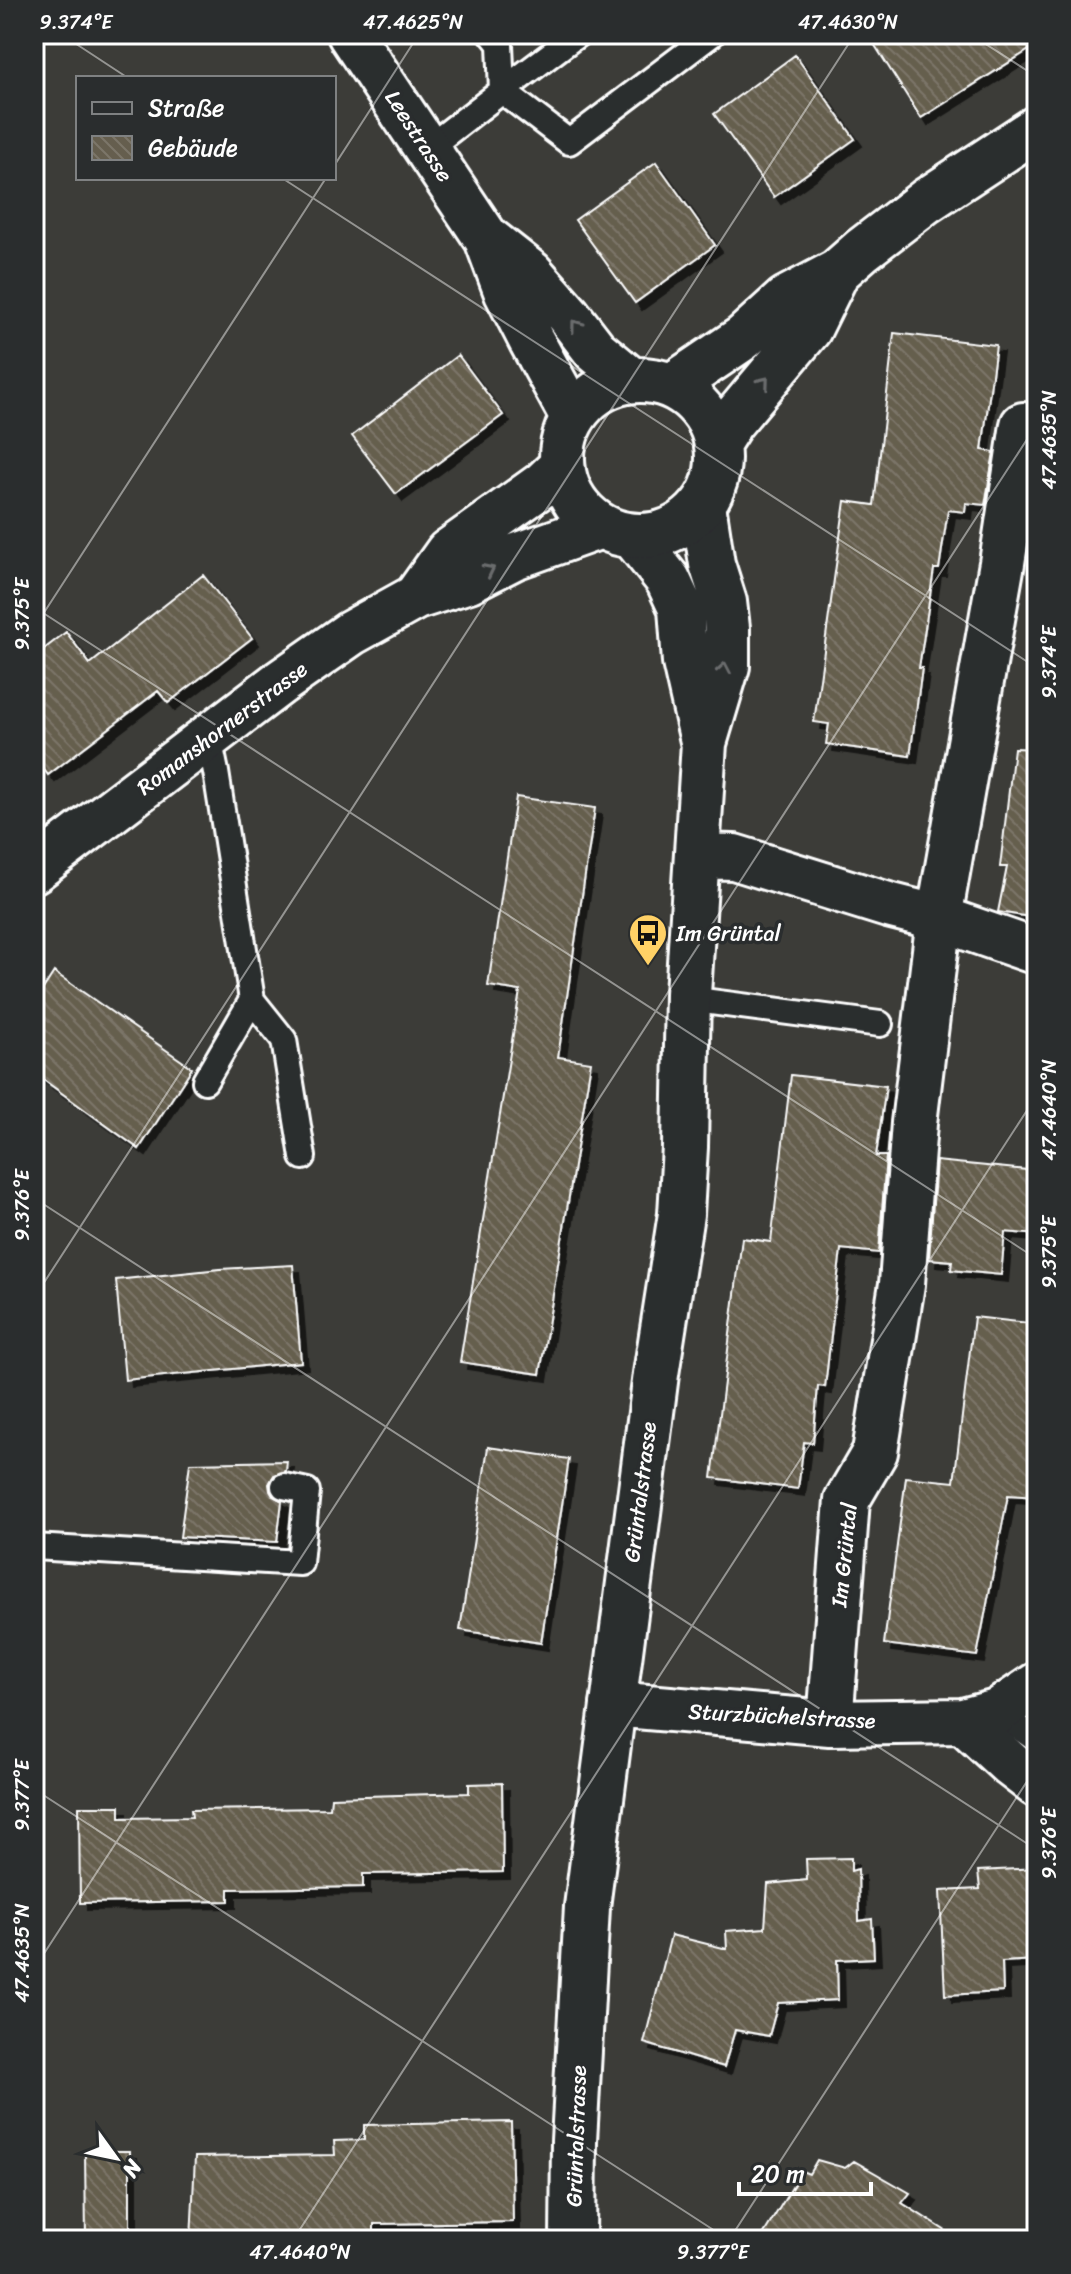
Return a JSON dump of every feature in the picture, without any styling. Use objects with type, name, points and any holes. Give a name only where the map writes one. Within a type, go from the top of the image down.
[{"type":"street","name":"Leestrasse","points":[[350,34],[487,239],[513,305],[573,417]]},
{"type":"street","points":[[652,383],[743,338],[786,299],[837,272],[926,201],[1037,128]]},
{"type":"street","name":"Leestrasse","points":[[487,239],[531,273],[595,350],[652,383]]},
{"type":"street","points":[[717,444],[731,422],[809,329],[837,272]]},
{"type":"street","points":[[652,383],[688,396],[702,409],[717,444],[718,465],[713,486],[703,505],[689,519],[672,529],[652,535],[617,531],[582,511],[568,490],[562,466],[564,441],[573,417],[598,392],[614,384],[652,383]]},
{"type":"street","name":"Im Grüntal","points":[[830,1723],[847,1500],[875,1452],[902,1284],[914,1123],[939,918],[1015,556],[1023,425]]},
{"type":"street","name":"Romanshornerstrasse","points":[[416,597],[448,552],[543,484],[562,466]]},
{"type":"street","name":"Grüntalstrasse","points":[[573,2240],[574,2141],[587,1907],[656,1374],[681,1214],[688,999],[704,743],[727,666],[724,602],[708,542],[703,505]]},
{"type":"street","name":"Romanshornerstrasse","points":[[34,870],[278,684],[351,633],[416,597],[469,580],[514,557],[617,531]]},
{"type":"street","name":"Grüntalstrasse","points":[[617,531],[668,580],[681,608],[685,662],[704,743]]},
{"type":"street","points":[[697,856],[734,857],[939,918],[1031,950],[1037,948]]},
{"type":"street","points":[[1037,1685],[980,1717],[1011,1765],[1037,1785]]},
{"type":"street","name":"Sturzbüchelstrasse","points":[[613,1704],[830,1723],[980,1717]]},
{"type":"lane","points":[[492,34],[500,44],[502,91]]},
{"type":"lane","points":[[428,148],[578,34]]},
{"type":"lane","points":[[502,91],[569,142],[712,34]]},
{"type":"lane","points":[[209,738],[252,1000],[284,1040],[303,1157]]},
{"type":"lane","points":[[688,999],[880,1024]]},
{"type":"lane","points":[[205,1081],[252,1000]]},
{"type":"lane","points":[[34,1547],[300,1563],[307,1491],[284,1486]]},
{"type":"lane","points":[[980,1717],[1037,1740]]},
{"type":"building","points":[[894,34],[1037,34],[1037,45],[921,118],[874,44]]},
{"type":"building","points":[[795,55],[855,139],[774,197],[714,114]]},
{"type":"building","points":[[656,162],[715,245],[635,303],[575,220]]},
{"type":"building","points":[[894,333],[996,345],[982,450],[994,452],[985,505],[966,503],[965,512],[948,510],[939,569],[934,569],[910,756],[826,744],[829,724],[814,722],[845,501],[874,505]]},
{"type":"building","points":[[458,355],[503,415],[396,494],[352,436]]},
{"type":"building","points":[[203,575],[252,638],[168,703],[158,691],[48,775],[34,756],[34,657],[66,632],[90,664]]},
{"type":"building","points":[[1014,748],[1037,749],[1037,918],[998,912],[1007,867],[1000,867]]},
{"type":"building","points":[[516,797],[595,808],[558,1057],[591,1062],[540,1374],[460,1362],[520,991],[488,986]]},
{"type":"building","points":[[54,972],[192,1068],[139,1149],[34,1073],[34,1003]]},
{"type":"building","points":[[791,1075],[886,1086],[876,1156],[886,1156],[879,1253],[841,1249],[825,1387],[818,1386],[813,1443],[804,1442],[798,1489],[712,1478],[742,1238],[771,1242]]},
{"type":"building","points":[[936,1161],[1037,1171],[1037,1235],[1005,1232],[1001,1275],[951,1270],[952,1261],[929,1259]]},
{"type":"building","points":[[293,1265],[301,1362],[125,1380],[116,1280]]},
{"type":"building","points":[[974,1317],[1037,1324],[1037,1497],[1008,1495],[977,1656],[884,1644],[906,1477],[954,1482]]},
{"type":"building","points":[[488,1447],[569,1459],[541,1643],[460,1630]]},
{"type":"building","points":[[287,1461],[286,1471],[274,1475],[269,1484],[273,1496],[282,1501],[277,1542],[180,1537],[190,1463]]},
{"type":"building","points":[[502,1783],[503,1872],[363,1874],[363,1887],[229,1889],[229,1901],[80,1903],[79,1806],[120,1806],[120,1818],[192,1817],[191,1810],[330,1808],[331,1797],[469,1793],[469,1784]]},
{"type":"building","points":[[851,1858],[851,1871],[858,1869],[859,1921],[872,1919],[874,1958],[837,1960],[838,2000],[778,2003],[769,2036],[735,2030],[724,2067],[644,2043],[671,1935],[727,1949],[726,1931],[765,1928],[768,1884],[807,1880],[806,1859]]},
{"type":"building","points":[[1037,1868],[1037,1960],[1002,1962],[1003,1992],[945,1995],[940,1891],[980,1889],[978,1871]]},
{"type":"building","points":[[511,2122],[513,2222],[374,2224],[374,2237],[191,2240],[195,2157],[335,2155],[334,2141],[364,2140],[364,2125]]},
{"type":"building","points":[[85,2151],[130,2151],[130,2240],[86,2240]]},
{"type":"building","points":[[817,2160],[845,2168],[854,2161],[910,2193],[902,2203],[960,2240],[760,2240],[802,2171],[809,2174]]},
{"type":"place","name":"Im Grüntal","points":[[648,967]]}]
